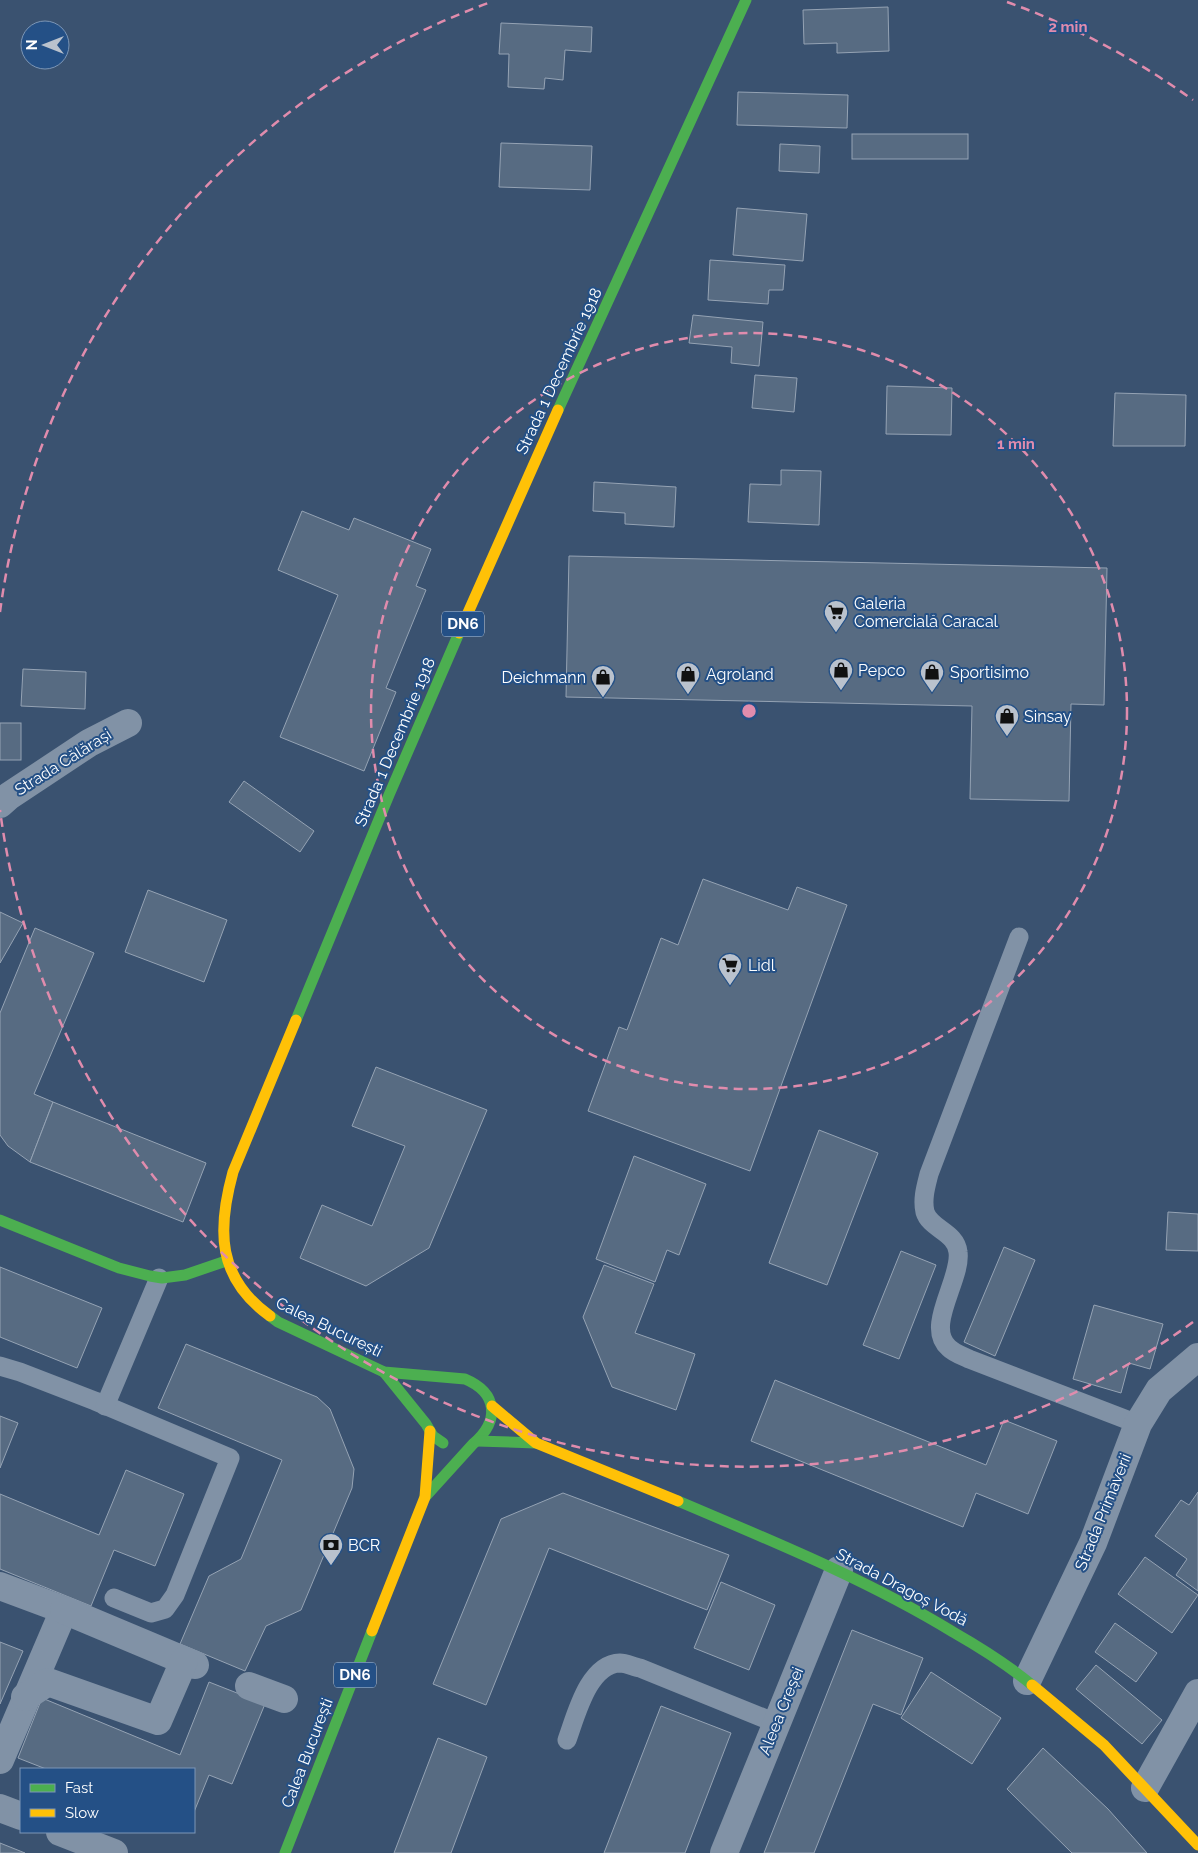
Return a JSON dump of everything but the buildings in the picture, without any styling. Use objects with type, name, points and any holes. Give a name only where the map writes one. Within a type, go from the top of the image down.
[{"type":"main road","name":"Strada 1 Decembrie 1918","points":[[226,1261],[221,1220],[232,1172],[389,795],[492,556],[746,0]]},
{"type":"main road","points":[[0,1220],[119,1268],[159,1278],[175,1278],[196,1273],[226,1261]]},
{"type":"main road","name":"Calea București","points":[[226,1261],[248,1298],[262,1312],[285,1326],[384,1372]]},
{"type":"main road","points":[[384,1372],[473,1381],[486,1392],[492,1406],[492,1418],[488,1429],[425,1497]]},
{"type":"main road","points":[[384,1372],[437,1439],[454,1446],[475,1442],[536,1443]]},
{"type":"main road","points":[[436,1387],[450,1379]]},
{"type":"main road","points":[[424,1406],[424,1417],[428,1428],[425,1497]]},
{"type":"main road","points":[[492,1406],[536,1443]]},
{"type":"main road","name":"Strada Dragoș Vodă","points":[[536,1443],[619,1476],[839,1570],[926,1616],[982,1649],[1027,1681],[1104,1745],[1198,1844]]},
{"type":"main road","name":"Calea București","points":[[285,1853],[425,1497]]},
{"type":"street","name":"Strada Călărași","points":[[0,804],[9,796],[89,743],[128,723]]},
{"type":"street","name":"Strada Primăverii","points":[[1027,1681],[1093,1543],[1138,1424],[1159,1390],[1198,1357]]},
{"type":"street","name":"Aleea Creșei","points":[[724,1853],[839,1570]]},
{"type":"street","points":[[0,1586],[64,1610],[189,1663],[158,1721],[48,1682],[25,1697]]},
{"type":"street","points":[[0,1760],[25,1697],[64,1610]]},
{"type":"street","points":[[249,1686],[284,1699]]},
{"type":"street","points":[[1145,1788],[1198,1693]]},
{"type":"street","points":[[0,1808],[20,1816]]},
{"type":"street","points":[[63,1833],[114,1853]]},
{"type":"lane","points":[[1019,937],[929,1174],[924,1195],[925,1213],[937,1228],[950,1234],[958,1251],[958,1266],[942,1312],[941,1336],[948,1348],[969,1359],[1138,1424]]},
{"type":"lane","points":[[105,1406],[159,1278]]},
{"type":"lane","points":[[0,1366],[20,1372],[230,1458],[175,1595],[165,1609],[151,1613],[114,1598]]},
{"type":"lane","points":[[567,1740],[588,1686],[603,1668],[620,1663],[640,1668],[776,1723]]},
{"type":"traffic: fast","points":[[558,410],[746,0]]},
{"type":"traffic: fast","points":[[296,1020],[389,795],[459,633]]},
{"type":"traffic: fast","points":[[0,1220],[119,1268],[150,1276],[162,1278],[185,1275],[226,1261]]},
{"type":"traffic: fast","points":[[270,1316],[278,1322],[384,1372],[465,1379],[484,1392],[492,1408],[488,1426],[425,1497]]},
{"type":"traffic: fast","points":[[384,1372],[426,1424],[433,1436],[443,1443]]},
{"type":"traffic: fast","points":[[477,1441],[536,1443]]},
{"type":"traffic: fast","points":[[678,1501],[818,1562],[887,1595],[984,1651],[1032,1685]]},
{"type":"traffic: fast","points":[[285,1853],[372,1631]]},
{"type":"traffic: slow","points":[[459,633],[558,410]]},
{"type":"traffic: slow","points":[[270,1316],[240,1286],[231,1269],[226,1252],[225,1214],[233,1172],[296,1020]]},
{"type":"traffic: slow","points":[[492,1406],[536,1443],[678,1501]]},
{"type":"traffic: slow","points":[[372,1631],[425,1497],[430,1431]]},
{"type":"traffic: slow","points":[[1032,1685],[1104,1745],[1198,1845]]},
{"type":"place","name":"Galeria Comercială Caracal","points":[[836,633]]},
{"type":"place","name":"Pepco","points":[[841,691]]},
{"type":"place","name":"Sportisimo","points":[[932,693]]},
{"type":"place","name":"Agroland","points":[[688,695]]},
{"type":"place","name":"Deichmann","points":[[603,698]]},
{"type":"place","name":"Sinsay","points":[[1007,737]]},
{"type":"place","name":"Lidl","points":[[730,986]]},
{"type":"place","name":"BCR","points":[[331,1566]]}]
